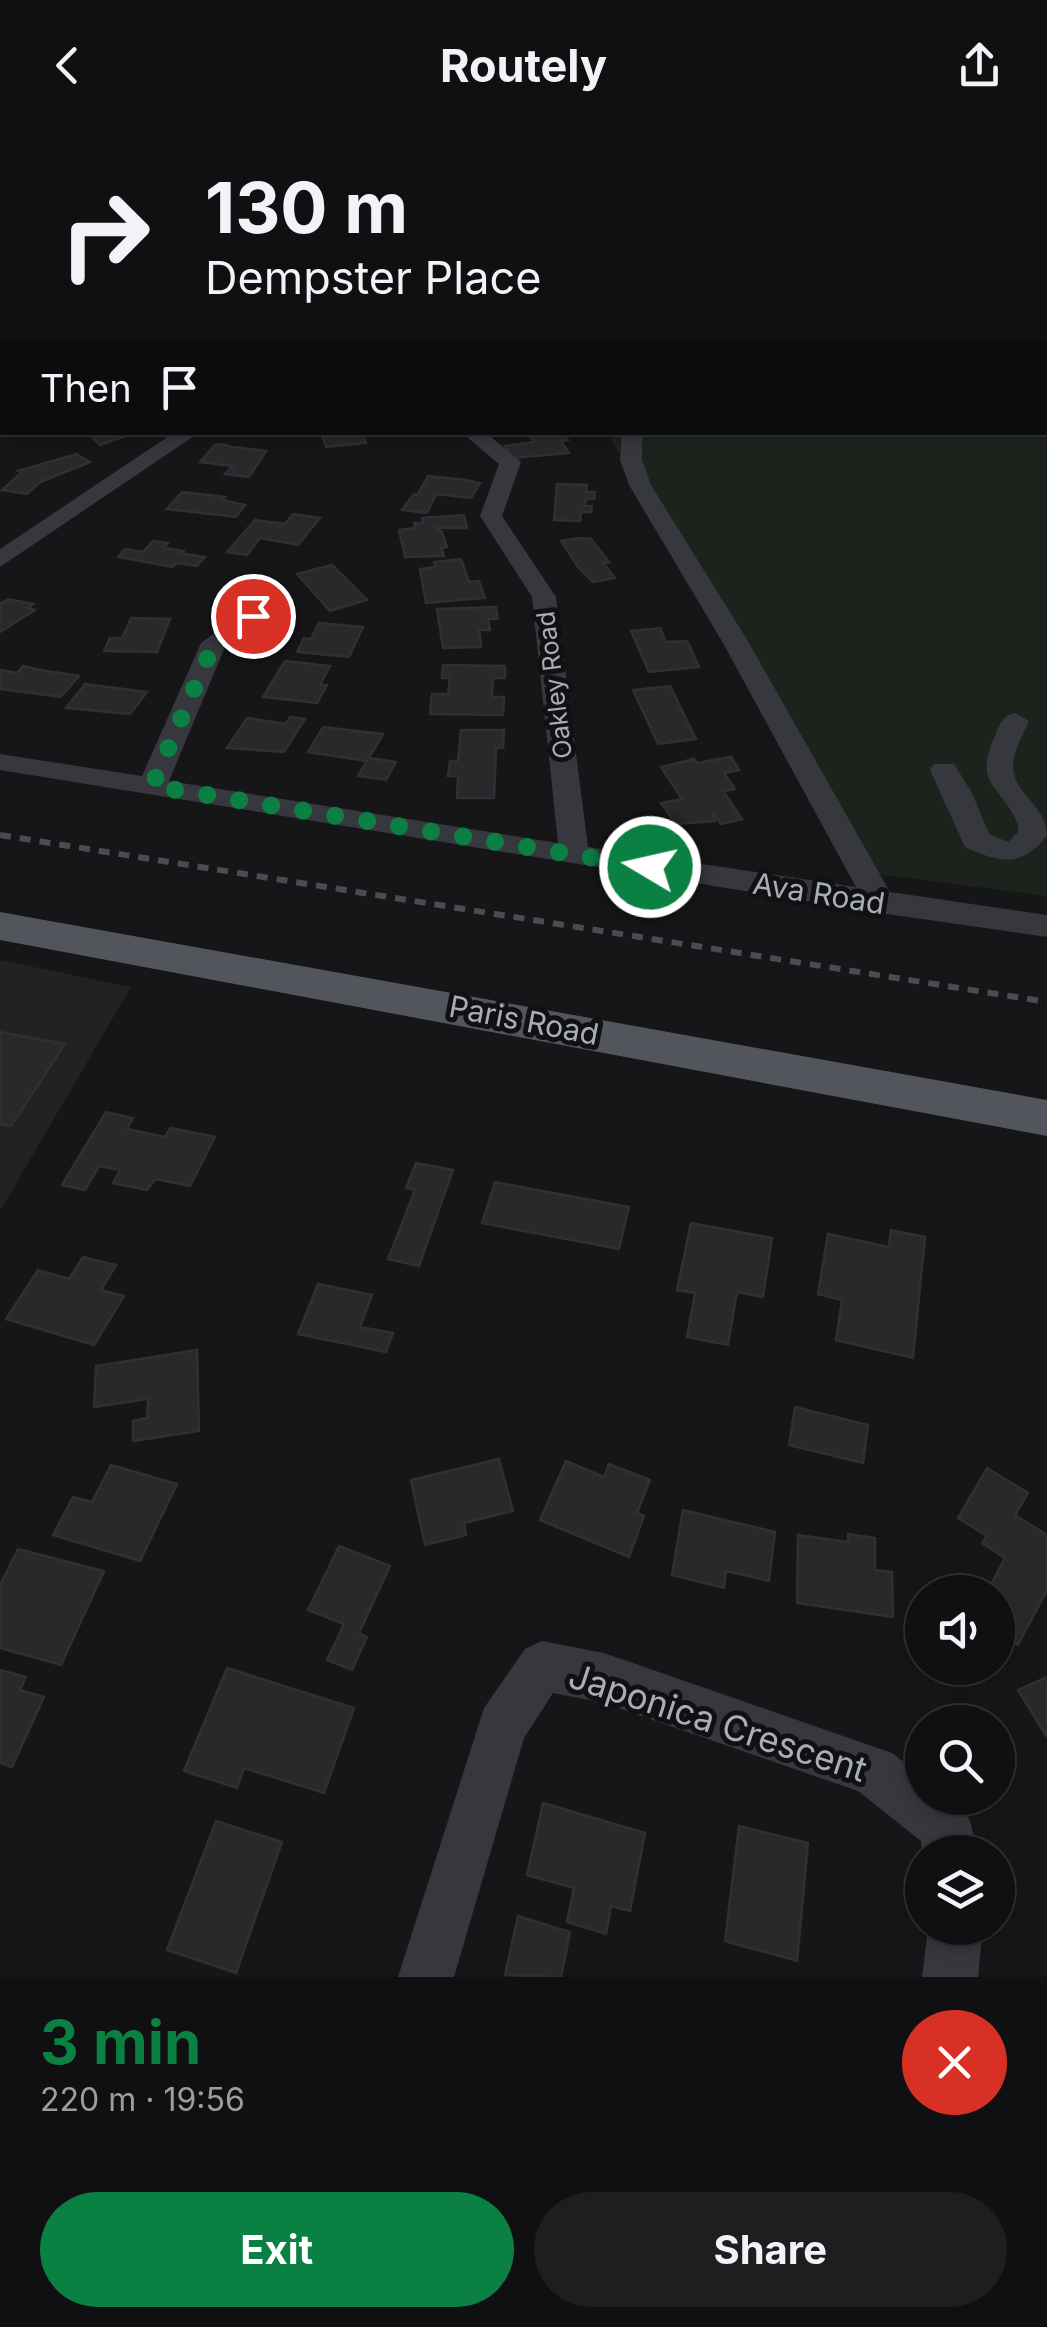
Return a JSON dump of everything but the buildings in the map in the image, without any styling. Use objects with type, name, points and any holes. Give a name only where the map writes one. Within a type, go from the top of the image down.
[{"type":"main road","name":"Paris Road","points":[[0,926],[1047,1118]]},
{"type":"street","points":[[0,560],[186,435]]},
{"type":"street","name":"Oakley Road","points":[[475,435],[510,462],[491,516],[544,597],[574,855]]},
{"type":"street","points":[[632,435],[631,460],[640,485],[736,643],[880,903]]},
{"type":"street","points":[[152,786],[214,643],[253,616]]},
{"type":"street","points":[[944,770],[958,793],[976,840],[1000,852],[1024,846],[1033,834],[1032,820],[1005,784],[999,767],[1015,721]]},
{"type":"street","name":"Ava Road","points":[[0,762],[880,903],[1047,926]]},
{"type":"street","name":"Japonica Crescent","points":[[426,1977],[502,1726],[542,1666],[604,1678],[874,1771],[946,1826],[947,1835]]},
{"type":"street","points":[[950,1977],[954,1945]]},
{"type":"shaded area","points":[[608,435],[1047,435],[1047,896],[868,873],[736,643]]},
{"type":"shaded area","points":[[0,960],[131,987],[0,1211]]},
{"type":"railway","points":[[0,835],[1047,1002]]},
{"type":"route","points":[[253,616],[214,643],[152,786],[650,867]]}]
